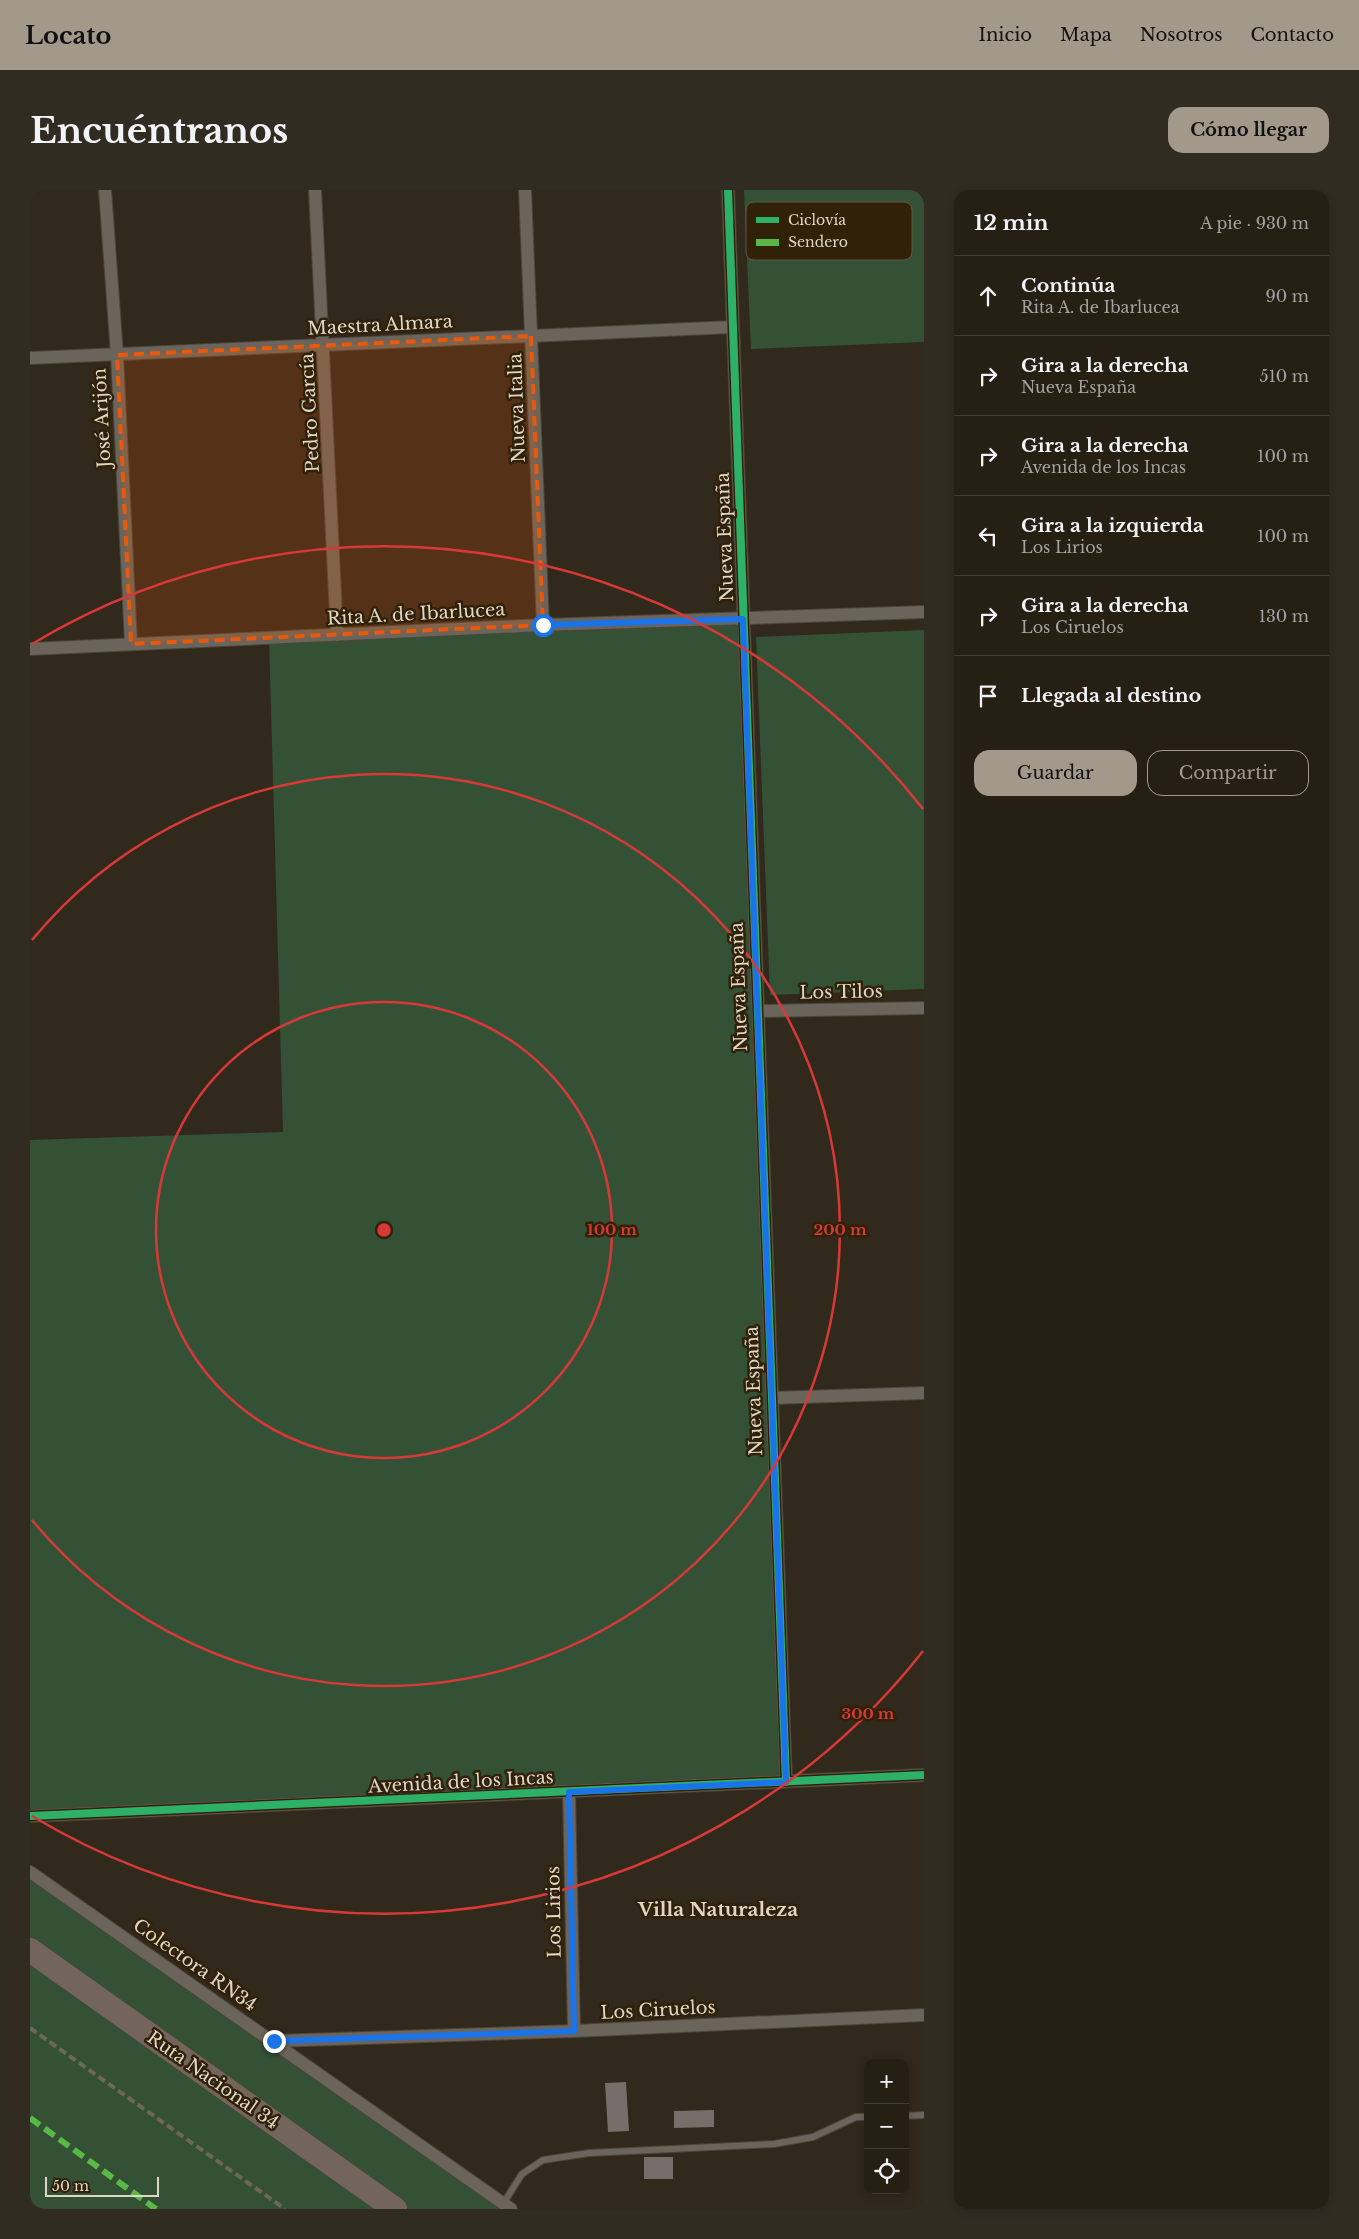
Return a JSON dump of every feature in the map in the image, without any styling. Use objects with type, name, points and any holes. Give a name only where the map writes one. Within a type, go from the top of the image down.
[{"type":"highway","name":"Ruta Nacional 34","points":[[30,1950],[395,2209]]},
{"type":"street","name":"José Arijón","points":[[105,190],[117,355],[131,644]]},
{"type":"street","name":"Pedro García","points":[[315,190],[338,635]]},
{"type":"street","name":"Nueva Italia","points":[[525,190],[543,625]]},
{"type":"street","name":"Nueva España","points":[[728,190],[786,1782]]},
{"type":"street","name":"Maestra Almara","points":[[30,358],[732,327]]},
{"type":"street","name":"Rita A. de Ibarlucea","points":[[30,649],[543,625],[924,612]]},
{"type":"street","name":"Los Tilos","points":[[758,1011],[924,1008]]},
{"type":"street","points":[[772,1398],[924,1393]]},
{"type":"street","name":"Avenida de los Incas","points":[[30,1816],[924,1775]]},
{"type":"street","name":"Los Lirios","points":[[569,1792],[574,2031]]},
{"type":"street","name":"Colectora RN34","points":[[30,1872],[274,2041],[504,2207]]},
{"type":"street","name":"Los Ciruelos","points":[[274,2041],[574,2031],[924,2015]]},
{"type":"lane","points":[[909,2116],[924,2115]]},
{"type":"lane","points":[[504,2207],[522,2174],[543,2160],[589,2153],[774,2144],[813,2137],[856,2117],[864,2117]]},
{"type":"highlighted area","points":[[531,336],[543,625],[131,644],[117,355]]},
{"type":"green space","points":[[744,190],[924,190],[924,342],[751,349],[747,260],[912,260],[912,202],[746,202],[746,235]]},
{"type":"green space","points":[[743,619],[786,1782],[30,1816],[30,1140],[283,1132],[269,638]]},
{"type":"green space","points":[[924,630],[924,989],[770,995],[756,637]]},
{"type":"green space","points":[[30,1872],[511,2209],[30,2209]]},
{"type":"building","points":[[626,2082],[629,2131],[608,2132],[605,2083]]},
{"type":"building","points":[[714,2110],[714,2127],[674,2128],[674,2111]]},
{"type":"building","points":[[644,2157],[673,2157],[673,2179],[644,2179]]},
{"type":"railway","points":[[30,2028],[285,2209]]},
{"type":"marked path","points":[[30,2118],[156,2209]]},
{"type":"cycle path","points":[[728,190],[786,1782]]},
{"type":"cycle path","points":[[30,1816],[924,1775]]},
{"type":"district","name":"Villa Naturaleza","points":[[718,1909]]},
{"type":"route","points":[[274,2041],[574,2031],[569,1792],[786,1782],[743,619],[543,625]]}]
